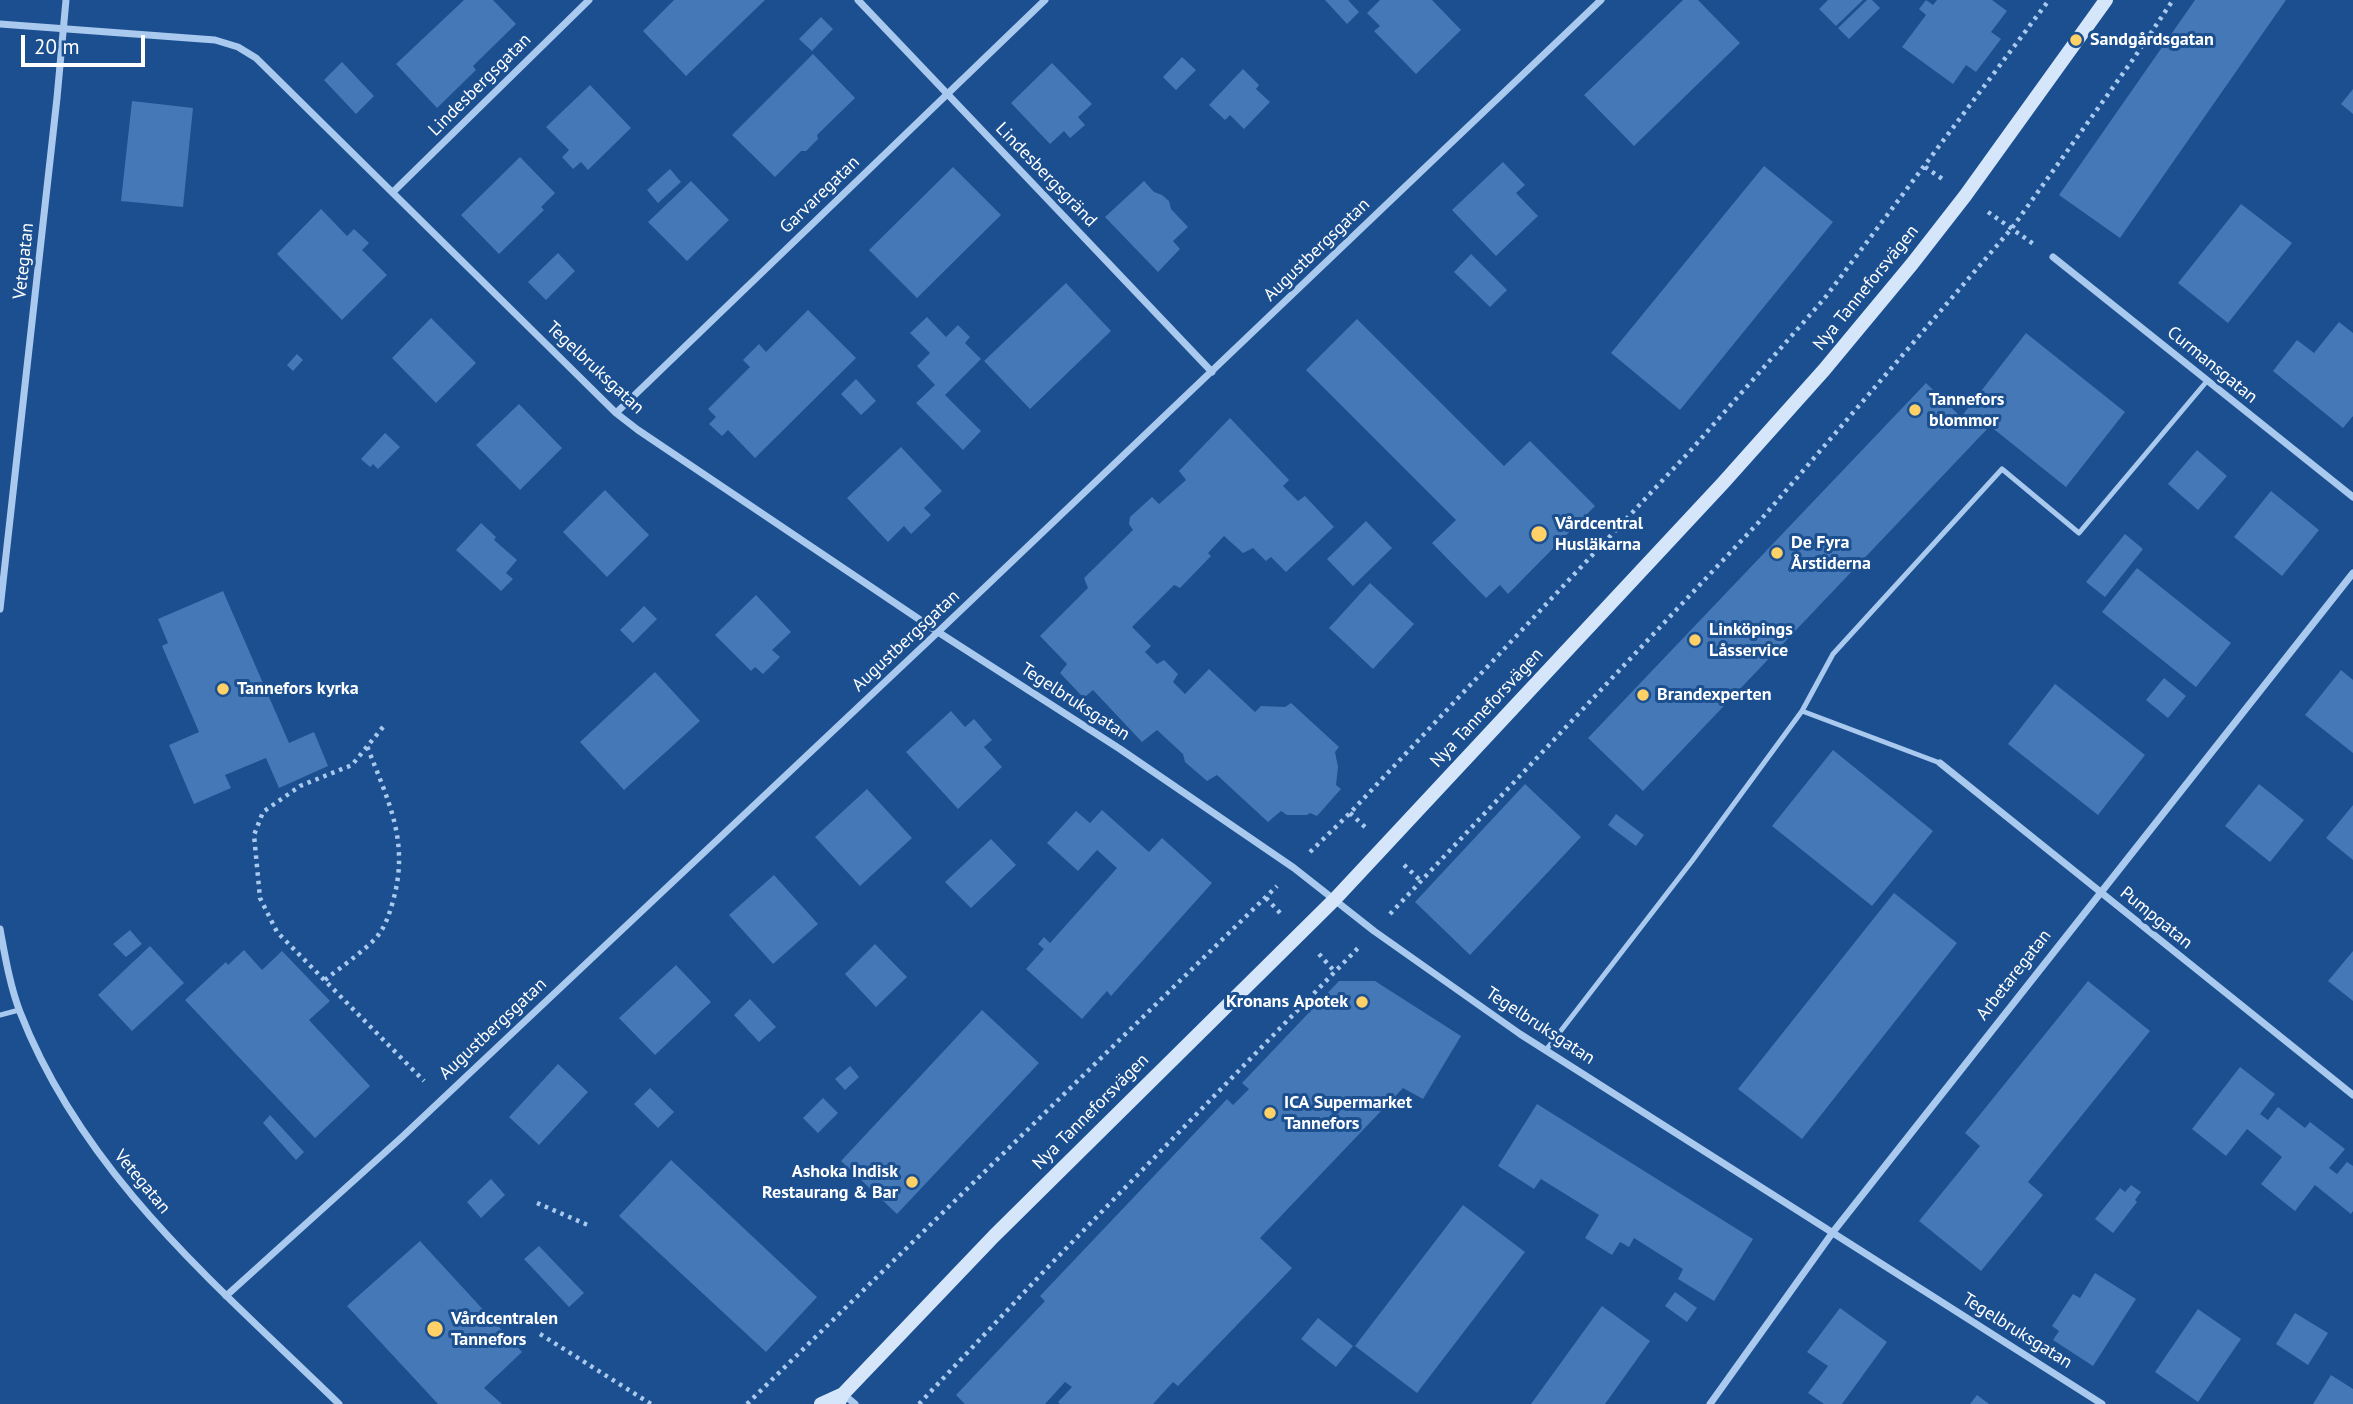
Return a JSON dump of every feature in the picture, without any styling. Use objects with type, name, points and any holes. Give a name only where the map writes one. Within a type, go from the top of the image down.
[{"type":"main road","name":"Nya Tanneforsvägen","points":[[821,1404],[840,1399],[1003,1227],[1335,899],[1714,493],[1824,370],[1920,255],[2106,0]]},
{"type":"street","name":"Vetegatan","points":[[0,609],[40,263],[66,0]]},
{"type":"street","name":"Lindesbergsgatan","points":[[393,192],[589,0]]},
{"type":"street","name":"Lindesbergsgränd","points":[[858,0],[1212,372]]},
{"type":"street","name":"Garvaregatan","points":[[615,413],[1045,0]]},
{"type":"street","name":"Augustbergsgatan","points":[[226,1296],[288,1242],[938,632],[1601,0]]},
{"type":"street","name":"Tegelbruksgatan","points":[[0,24],[215,40],[238,47],[256,58],[615,413],[938,632],[1120,749],[1294,868],[1374,931],[1520,1034],[2102,1404]]},
{"type":"street","name":"Curmansgatan","points":[[2053,257],[2353,497]]},
{"type":"street","name":"Arbetaregatan","points":[[1710,1404],[1833,1232],[2353,573]]},
{"type":"street","name":"Pumpgatan","points":[[1940,763],[2353,1095]]},
{"type":"street","name":"Vetegatan","points":[[0,929],[19,1010],[45,1068],[72,1115],[108,1168],[153,1220],[226,1296],[339,1404]]},
{"type":"street","points":[[840,1399],[855,1404]]},
{"type":"lane","points":[[1546,1050],[1692,861],[1802,711],[1833,654],[2002,469],[2079,533],[2207,381]]},
{"type":"lane","points":[[1802,711],[1940,763]]},
{"type":"lane","points":[[0,1015],[19,1010]]},
{"type":"path","points":[[747,1404],[1360,803],[1691,450],[1824,299],[2049,0]]},
{"type":"path","points":[[919,1404],[1374,931],[1758,523],[2012,228],[2134,58],[2172,0]]},
{"type":"path","points":[[383,727],[352,765],[300,786],[263,812],[254,835],[260,898],[277,932],[441,1099]]},
{"type":"path","points":[[325,980],[375,939],[388,920],[397,886],[400,855],[397,826],[367,746]]},
{"type":"path","points":[[537,1203],[590,1226]]},
{"type":"path","points":[[540,1334],[651,1404]]},
{"type":"building","points":[[464,0],[493,0],[516,24],[473,66],[476,70],[437,108],[396,64]]},
{"type":"building","points":[[674,0],[765,0],[686,76],[643,31]]},
{"type":"building","points":[[1325,0],[1348,0],[1359,12],[1347,24]]},
{"type":"building","points":[[1380,0],[1432,0],[1461,30],[1416,74],[1374,31],[1380,26],[1367,13]]},
{"type":"building","points":[[1683,0],[1698,0],[1740,43],[1634,146],[1584,95]]},
{"type":"building","points":[[1828,0],[1863,0],[1836,26],[1819,9]]},
{"type":"building","points":[[1867,0],[1872,0],[1880,8],[1849,39],[1838,28]]},
{"type":"building","points":[[1926,0],[1933,5],[1937,0],[1992,0],[2007,11],[1991,32],[2001,39],[1976,72],[1966,65],[1953,84],[1902,47],[1926,15],[1919,9]]},
{"type":"building","points":[[2195,0],[2286,0],[2120,238],[2059,195]]},
{"type":"building","points":[[821,17],[833,29],[812,51],[799,39]]},
{"type":"building","points":[[813,54],[855,98],[817,135],[818,139],[806,151],[801,151],[775,177],[732,135]]},
{"type":"building","points":[[1182,57],[1196,70],[1176,90],[1163,77]]},
{"type":"building","points":[[342,62],[374,96],[356,114],[324,80]]},
{"type":"building","points":[[1052,63],[1092,104],[1078,117],[1085,125],[1070,138],[1064,131],[1050,144],[1011,103]]},
{"type":"building","points":[[1243,69],[1259,85],[1256,89],[1270,102],[1244,129],[1230,115],[1225,120],[1209,105]]},
{"type":"building","points":[[590,85],[631,128],[588,170],[581,162],[573,169],[562,157],[569,150],[546,127]]},
{"type":"building","points":[[2353,89],[2353,114],[2341,104]]},
{"type":"building","points":[[132,101],[193,108],[183,207],[121,201]]},
{"type":"building","points":[[520,157],[555,193],[541,207],[544,210],[499,254],[461,215]]},
{"type":"building","points":[[1503,162],[1525,185],[1516,193],[1538,216],[1496,256],[1452,210]]},
{"type":"building","points":[[1764,166],[1833,222],[1680,410],[1611,353]]},
{"type":"building","points":[[953,167],[1001,215],[917,298],[869,250]]},
{"type":"building","points":[[670,169],[681,182],[658,203],[647,190]]},
{"type":"building","points":[[691,181],[729,220],[687,261],[648,222]]},
{"type":"building","points":[[1144,181],[1154,192],[1169,201],[1171,209],[1188,227],[1173,241],[1180,249],[1158,272],[1105,217]]},
{"type":"building","points":[[2241,204],[2292,243],[2228,323],[2178,283]]},
{"type":"building","points":[[321,209],[347,236],[354,229],[369,243],[362,250],[387,275],[342,320],[277,254]]},
{"type":"building","points":[[558,253],[575,271],[546,300],[528,282]]},
{"type":"building","points":[[1471,254],[1507,290],[1490,307],[1454,272]]},
{"type":"building","points":[[1066,283],[1111,331],[1030,409],[984,361]]},
{"type":"building","points":[[808,310],[856,358],[755,458],[728,430],[722,436],[709,424],[716,417],[708,409],[750,367],[743,360],[759,344],[766,352]]},
{"type":"building","points":[[927,317],[946,337],[958,325],[970,337],[965,343],[981,359],[945,395],[981,431],[963,450],[916,403],[935,385],[917,366],[930,353],[910,333]]},
{"type":"building","points":[[431,318],[476,363],[436,403],[392,358]]},
{"type":"building","points":[[1357,319],[1504,466],[1530,441],[1595,506],[1508,594],[1500,585],[1486,598],[1432,543],[1456,520],[1306,370]]},
{"type":"building","points":[[2339,322],[2353,333],[2353,416],[2343,428],[2273,371],[2297,340],[2314,353]]},
{"type":"building","points":[[2026,333],[2125,412],[2066,487],[1990,426],[1643,791],[1588,738],[1926,383],[1961,417]]},
{"type":"building","points":[[297,354],[303,360],[293,371],[287,365]]},
{"type":"building","points":[[856,379],[876,401],[861,415],[841,394]]},
{"type":"building","points":[[519,404],[562,448],[520,490],[476,445]]},
{"type":"building","points":[[1230,418],[1289,480],[1283,486],[1298,501],[1305,496],[1334,527],[1286,572],[1271,557],[1266,561],[1253,548],[1243,553],[1224,536],[1208,553],[1211,556],[1180,588],[1174,585],[1132,627],[1151,646],[1145,652],[1157,664],[1164,660],[1178,674],[1173,682],[1185,694],[1209,669],[1255,712],[1261,706],[1285,707],[1291,703],[1339,747],[1335,752],[1338,767],[1336,785],[1341,789],[1317,816],[1310,813],[1287,815],[1281,811],[1268,822],[1217,775],[1207,781],[1185,762],[1183,754],[1157,730],[1142,742],[1093,690],[1086,696],[1081,695],[1060,673],[1067,664],[1040,636],[1088,588],[1084,578],[1133,530],[1129,524],[1130,517],[1152,497],[1159,504],[1186,480],[1179,471]]},
{"type":"building","points":[[385,433],[400,447],[378,469],[373,464],[370,467],[361,459]]},
{"type":"building","points":[[901,447],[942,491],[924,508],[931,515],[911,534],[904,526],[888,542],[847,498]]},
{"type":"building","points":[[2197,450],[2227,476],[2198,510],[2168,484]]},
{"type":"building","points":[[605,490],[649,535],[607,577],[563,532]]},
{"type":"building","points":[[2271,491],[2319,530],[2282,576],[2234,537]]},
{"type":"building","points":[[1366,521],[1392,548],[1353,586],[1327,559]]},
{"type":"building","points":[[481,523],[496,537],[494,540],[517,560],[506,573],[513,579],[501,591],[456,550]]},
{"type":"building","points":[[2125,534],[2143,549],[2105,597],[2086,582]]},
{"type":"building","points":[[2137,568],[2231,643],[2196,687],[2102,612]]},
{"type":"building","points":[[1370,583],[1414,624],[1373,669],[1329,628]]},
{"type":"building","name":"Tannefors kyrka","points":[[223,591],[289,743],[314,732],[328,766],[279,788],[266,758],[225,775],[231,788],[194,804],[169,745],[199,732],[162,646],[168,643],[158,619]]},
{"type":"building","points":[[756,595],[791,632],[772,650],[780,657],[763,674],[755,667],[751,671],[715,635]]},
{"type":"building","points":[[644,606],[657,619],[633,643],[620,630]]},
{"type":"building","points":[[2341,670],[2353,680],[2353,753],[2305,715]]},
{"type":"building","points":[[655,672],[700,721],[624,790],[580,742]]},
{"type":"building","points":[[2164,678],[2186,696],[2168,718],[2146,700]]},
{"type":"building","points":[[2055,684],[2145,755],[2098,815],[2008,744]]},
{"type":"building","points":[[951,711],[965,727],[974,719],[992,740],[984,747],[1002,767],[958,809],[906,752]]},
{"type":"building","points":[[1833,750],[1933,831],[1872,906],[1772,826]]},
{"type":"building","points":[[1525,784],[1581,837],[1470,955],[1415,902]]},
{"type":"building","points":[[2259,784],[2304,820],[2270,862],[2225,826]]},
{"type":"building","points":[[867,789],[912,838],[860,886],[815,837]]},
{"type":"building","points":[[2353,805],[2353,860],[2326,838]]},
{"type":"building","points":[[1102,810],[1149,852],[1162,838],[1212,883],[1111,996],[1107,991],[1082,1019],[1026,969],[1044,949],[1038,944],[1044,937],[1050,943],[1117,868],[1097,850],[1078,871],[1047,843],[1076,811],[1090,823]]},
{"type":"building","points":[[1616,814],[1644,835],[1636,846],[1608,825]]},
{"type":"building","points":[[991,839],[1016,865],[971,908],[945,882]]},
{"type":"building","points":[[774,875],[818,924],[773,964],[729,915]]},
{"type":"building","points":[[1894,893],[1957,943],[1802,1139],[1738,1089]]},
{"type":"building","points":[[130,930],[142,944],[126,957],[113,944]]},
{"type":"building","points":[[875,944],[907,977],[876,1007],[845,974]]},
{"type":"building","points":[[150,946],[184,983],[132,1031],[98,995]]},
{"type":"building","points":[[244,950],[262,970],[282,951],[330,1001],[309,1020],[370,1086],[315,1138],[185,1000],[226,962],[228,965]]},
{"type":"building","points":[[2353,951],[2353,1001],[2328,981]]},
{"type":"building","points":[[676,965],[711,1002],[655,1055],[619,1018]]},
{"type":"building","points":[[1339,981],[1375,981],[1461,1036],[1423,1099],[1403,1088],[1260,1238],[1292,1268],[1178,1386],[1173,1382],[1153,1404],[1060,1404],[1058,1402],[1072,1387],[1065,1382],[1045,1404],[965,1404],[956,1395],[1045,1301],[1040,1296],[1227,1099],[1233,1105],[1249,1089],[1242,1083]]},
{"type":"building","points":[[2088,981],[2150,1031],[2028,1182],[2043,1195],[1981,1271],[1919,1221],[1980,1146],[1965,1133]]},
{"type":"building","points":[[750,999],[776,1027],[759,1042],[734,1015]]},
{"type":"building","points":[[982,1010],[1039,1063],[897,1214],[841,1161]]},
{"type":"building","points":[[558,1064],[588,1092],[539,1145],[509,1117]]},
{"type":"building","points":[[850,1066],[859,1077],[845,1090],[835,1079]]},
{"type":"building","points":[[2240,1067],[2275,1094],[2260,1114],[2268,1120],[2278,1107],[2305,1128],[2310,1122],[2345,1149],[2329,1168],[2337,1174],[2347,1162],[2353,1166],[2351,1214],[2315,1185],[2295,1211],[2261,1184],[2282,1157],[2247,1129],[2226,1156],[2192,1129]]},
{"type":"building","points":[[650,1088],[674,1112],[658,1128],[634,1104]]},
{"type":"building","points":[[823,1098],[838,1113],[818,1133],[803,1118]]},
{"type":"building","points":[[1537,1104],[1753,1239],[1714,1301],[1678,1279],[1683,1269],[1634,1238],[1629,1247],[1620,1242],[1612,1255],[1585,1238],[1599,1215],[1541,1179],[1534,1189],[1498,1166]]},
{"type":"building","points":[[270,1115],[304,1152],[296,1160],[263,1123]]},
{"type":"building","points":[[671,1160],[817,1297],[766,1352],[619,1216]]},
{"type":"building","points":[[491,1179],[505,1195],[481,1218],[467,1202]]},
{"type":"building","points":[[2131,1185],[2141,1192],[2135,1200],[2137,1202],[2113,1233],[2095,1219],[2120,1188],[2125,1192]]},
{"type":"building","points":[[1463,1205],[1525,1252],[1417,1393],[1355,1346]]},
{"type":"building","name":"Vårdcentralen Tannefors","points":[[420,1241],[522,1352],[484,1388],[502,1404],[438,1404],[347,1306]]},
{"type":"building","points":[[539,1246],[584,1293],[569,1307],[524,1259]]},
{"type":"building","points":[[2095,1273],[2136,1299],[2093,1366],[2053,1340],[2059,1331],[2052,1326],[2073,1294],[2080,1298]]},
{"type":"building","points":[[1675,1292],[1697,1308],[1687,1322],[1665,1306]]},
{"type":"building","points":[[1602,1306],[1650,1341],[1605,1404],[1531,1404]]},
{"type":"building","points":[[1840,1308],[1887,1342],[1842,1404],[1824,1404],[1808,1393],[1828,1366],[1807,1352]]},
{"type":"building","points":[[2198,1309],[2241,1339],[2198,1402],[2155,1372]]},
{"type":"building","points":[[2295,1313],[2328,1333],[2308,1365],[2276,1344]]},
{"type":"building","points":[[1318,1318],[1353,1346],[1336,1367],[1301,1339]]},
{"type":"building","points":[[2331,1375],[2353,1389],[2353,1404],[2313,1404]]},
{"type":"building","points":[[1977,1395],[1989,1404],[1970,1404]]},
{"type":"place","name":"Sandgårdsgatan","points":[[2076,40]]},
{"type":"place","name":"Tannefors blommor","points":[[1915,410]]},
{"type":"place","name":"Vårdcentral Husläkarna","points":[[1539,534]]},
{"type":"place","name":"De Fyra Årstiderna","points":[[1777,553]]},
{"type":"place","name":"Linköpings Låsservice","points":[[1695,640]]},
{"type":"place","name":"Tannefors kyrka","points":[[223,689]]},
{"type":"place","name":"Brandexperten","points":[[1643,695]]},
{"type":"place","name":"Kronans Apotek","points":[[1362,1002]]},
{"type":"place","name":"ICA Supermarket Tannefors","points":[[1270,1113]]},
{"type":"place","name":"Ashoka Indisk Restaurang & Bar","points":[[912,1182]]},
{"type":"place","name":"Vårdcentralen Tannefors","points":[[435,1329]]}]
